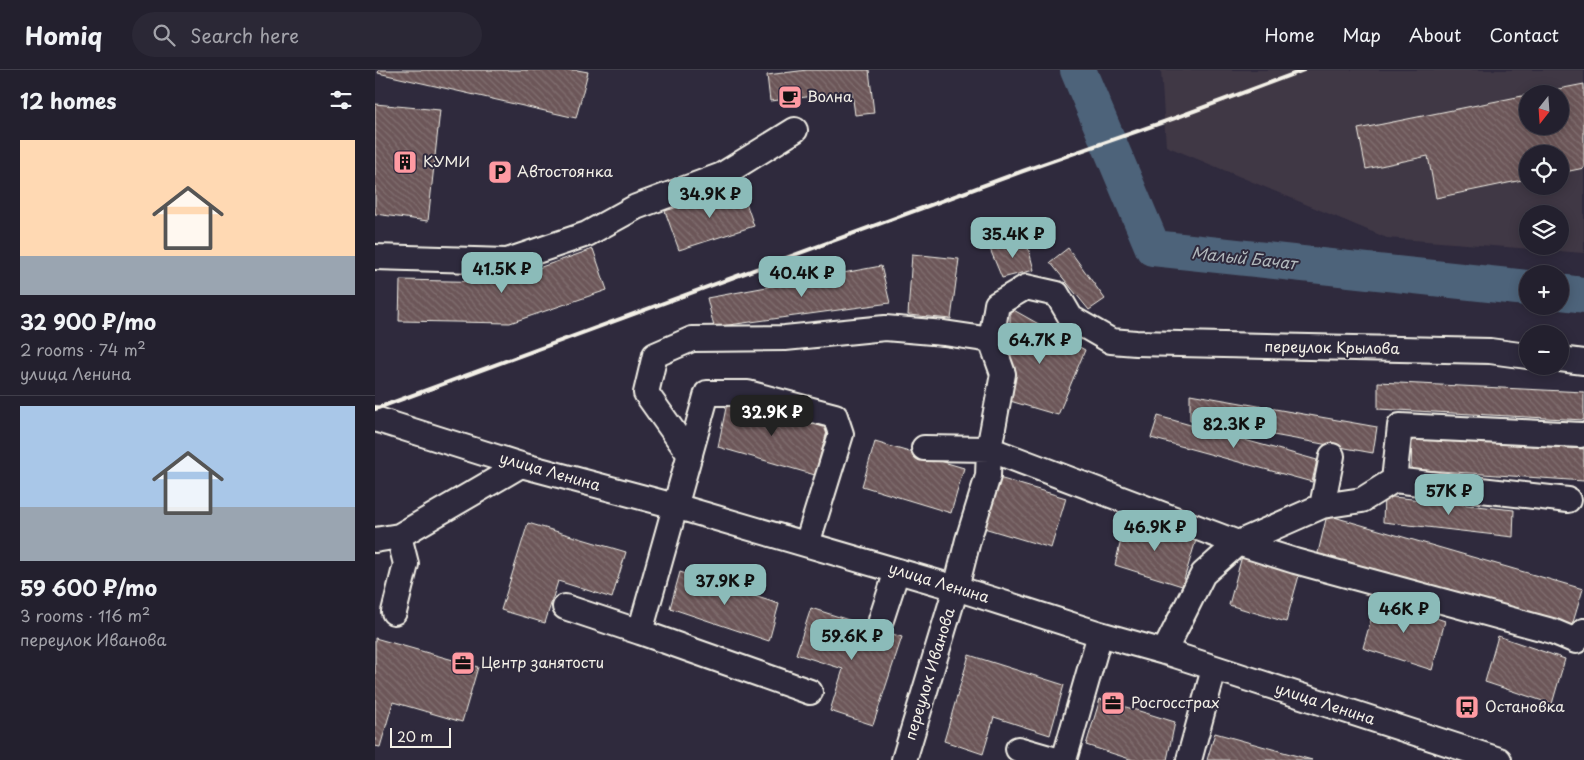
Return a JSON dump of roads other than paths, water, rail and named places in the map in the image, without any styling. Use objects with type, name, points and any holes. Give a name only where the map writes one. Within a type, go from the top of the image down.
[{"type":"street","points":[[375,257],[507,261],[587,234],[636,207],[722,175],[795,130]]},
{"type":"street","name":"переулок Крылова","points":[[991,340],[997,304],[1027,287],[1057,294],[1071,318],[1111,341],[1490,352],[1519,355]]},
{"type":"street","points":[[689,455],[646,393],[655,355],[692,339],[785,338],[885,328],[944,333],[991,340]]},
{"type":"street","name":"переулок Иванова","points":[[903,760],[988,476],[989,450],[1003,374],[991,340]]},
{"type":"street","points":[[1569,360],[1584,362]]},
{"type":"street","points":[[640,632],[707,394],[748,393],[835,416],[841,434],[807,544]]},
{"type":"street","name":"улица Ленина","points":[[375,419],[521,465],[675,506],[956,588],[1100,634],[1164,652],[1499,760]]},
{"type":"street","points":[[1394,480],[1400,426],[1581,435]]},
{"type":"street","points":[[924,448],[989,450],[1238,543],[1314,566],[1552,631],[1576,642],[1584,631]]},
{"type":"street","points":[[1322,506],[1332,456]]},
{"type":"street","points":[[375,540],[399,536],[521,465]]},
{"type":"street","points":[[1164,652],[1203,574],[1238,543],[1322,506],[1362,500],[1394,480],[1568,500]]},
{"type":"street","points":[[394,612],[406,564],[399,536]]},
{"type":"street","points":[[881,620],[897,571]]},
{"type":"street","points":[[565,607],[810,692]]},
{"type":"street","points":[[1064,760],[1100,634]]},
{"type":"street","points":[[1189,760],[1214,668]]},
{"type":"street","points":[[1018,749],[1056,760]]},
{"type":"waterway","name":"Малый Бачат","points":[[1078,70],[1153,248],[1519,287]]},
{"type":"waterway","name":"Малый Бачат","points":[[1569,293],[1584,295]]},
{"type":"railway","points":[[375,409],[1304,70]]},
{"type":"place","name":"Волна","points":[[790,97]]},
{"type":"place","name":"КУМИ","points":[[405,162]]},
{"type":"place","name":"Автостоянка","points":[[500,172]]},
{"type":"place","name":"Центр занятости","points":[[463,663]]},
{"type":"place","name":"Росгосстрах","points":[[1113,703]]},
{"type":"place","name":"Остановка","points":[[1467,707]]}]
